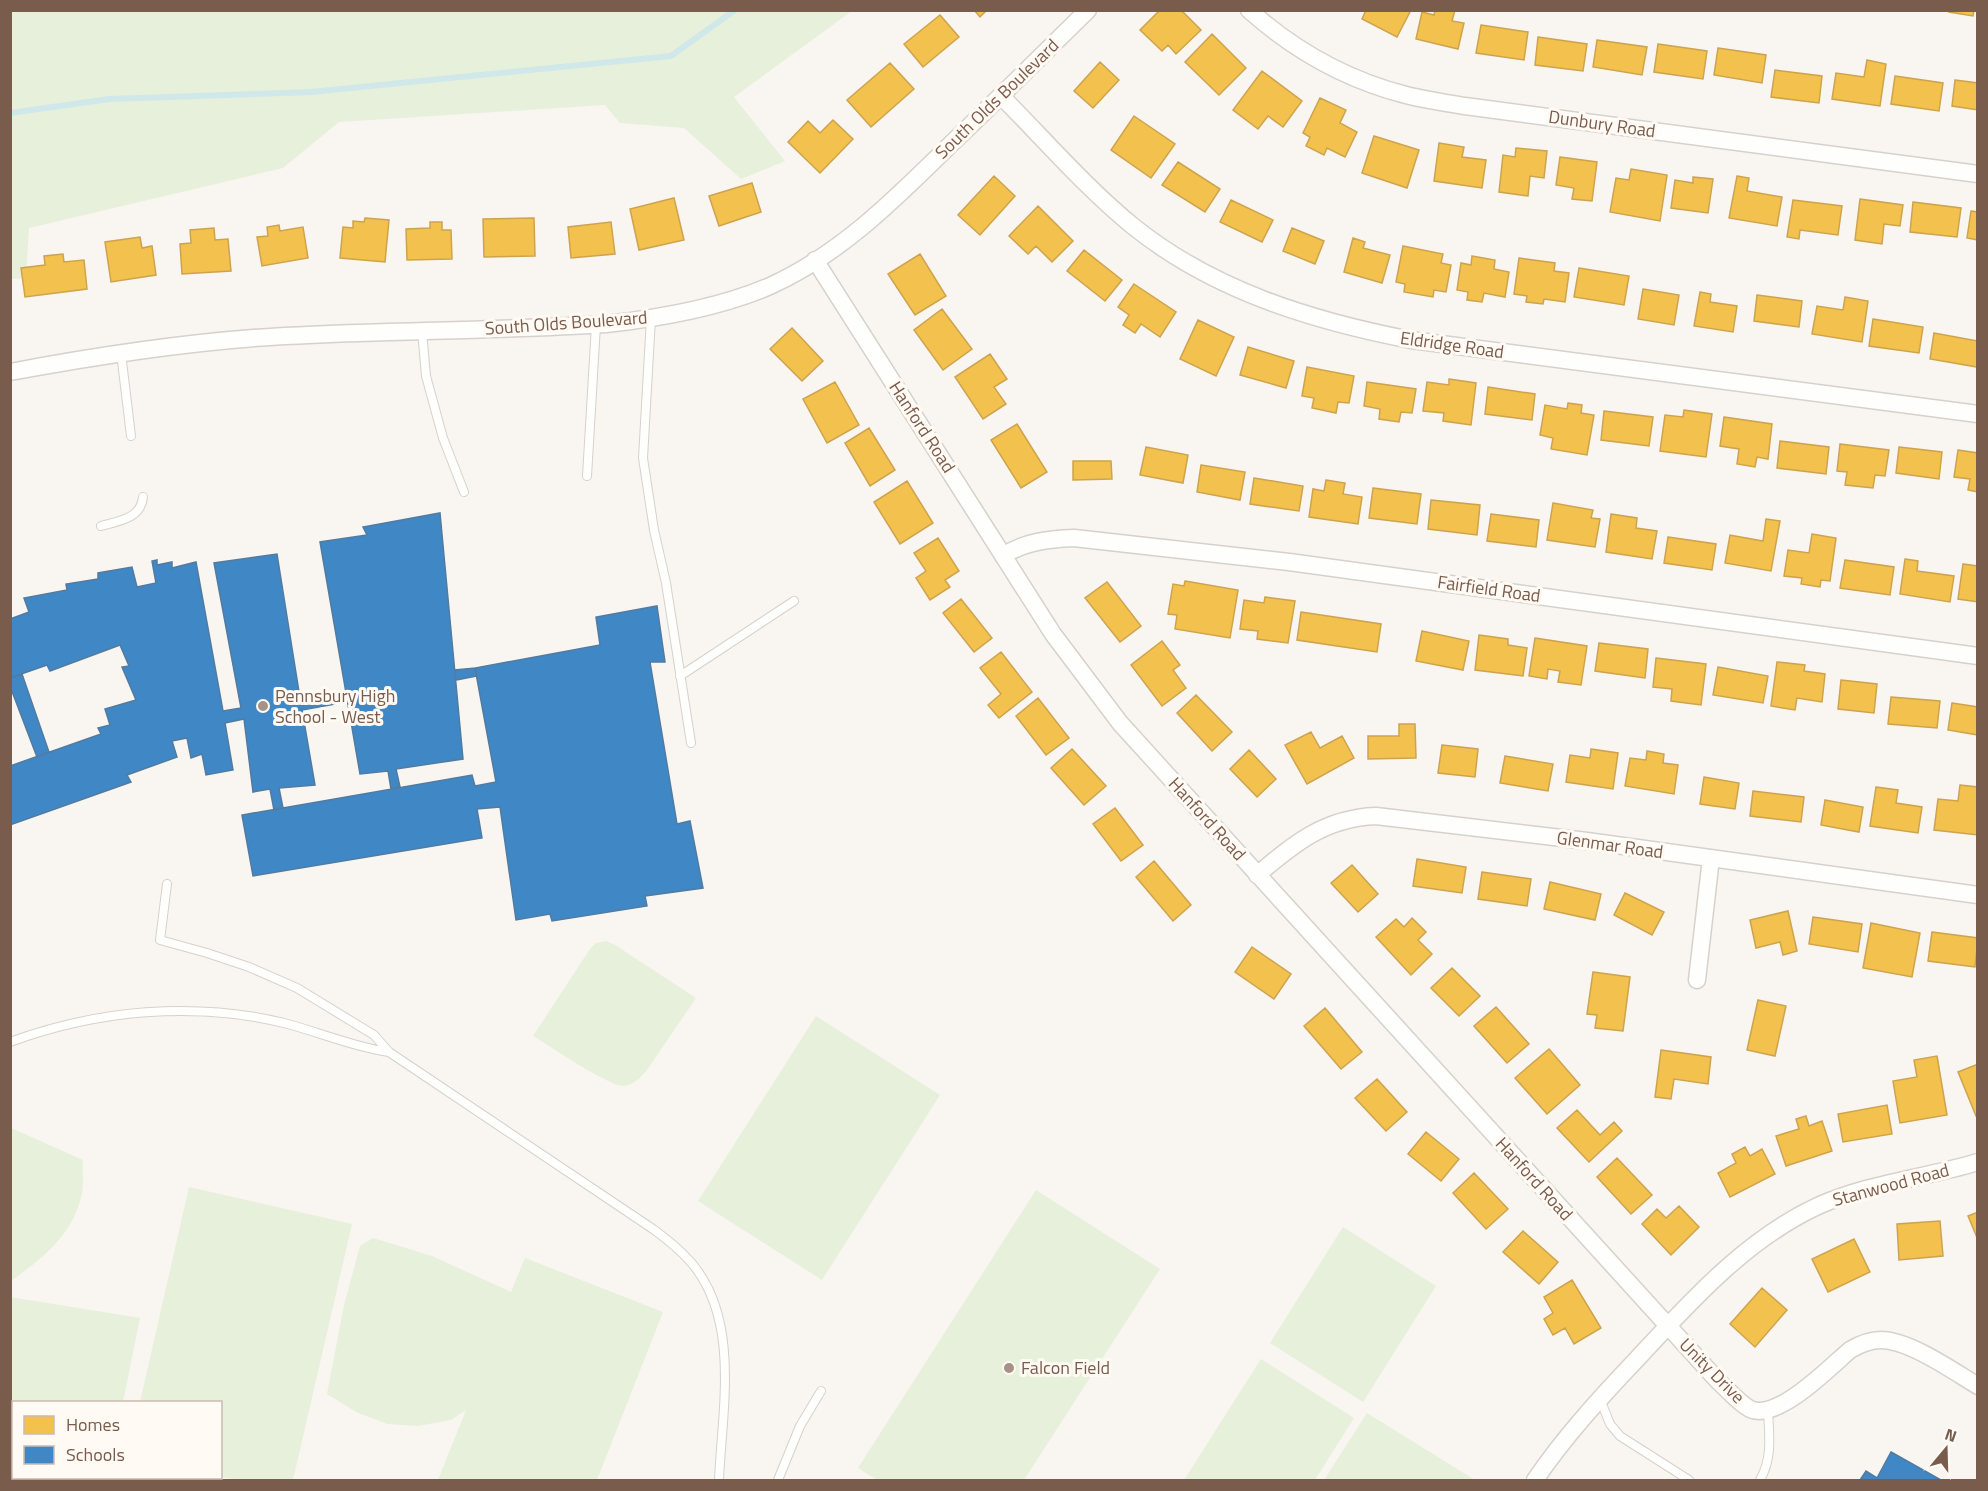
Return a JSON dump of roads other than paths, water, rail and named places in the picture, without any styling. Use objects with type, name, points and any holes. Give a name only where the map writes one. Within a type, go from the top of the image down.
[{"type":"street","name":"South Olds Boulevard","points":[[10,372],[121,352],[207,342],[284,336],[596,325],[694,310],[755,292],[815,260],[852,236],[890,204],[1088,10]]},
{"type":"street","name":"Dunbury Road","points":[[1249,10],[1268,27],[1310,57],[1376,86],[1407,95],[1477,108],[1977,174]]},
{"type":"street","name":"Eldridge Road","points":[[1001,96],[1090,189],[1135,228],[1207,274],[1306,316],[1354,329],[1411,340],[1977,414]]},
{"type":"street","name":"Hanford Road","points":[[815,260],[1053,634],[1102,700],[1257,875],[1668,1326]]},
{"type":"street","name":"Fairfield Road","points":[[1003,556],[1024,545],[1074,538],[1300,564],[1977,656]]},
{"type":"street","name":"Glenmar Road","points":[[1257,875],[1314,831],[1337,822],[1368,816],[1575,840],[1977,895]]},
{"type":"street","points":[[1697,980],[1711,858]]},
{"type":"street","name":"Stanwood Road","points":[[1536,1480],[1554,1452],[1600,1398],[1729,1265],[1752,1246],[1793,1219],[1860,1190],[1977,1162]]},
{"type":"street","name":"Unity Drive","points":[[1668,1326],[1719,1382],[1749,1409],[1759,1412],[1779,1407],[1792,1399],[1850,1350],[1863,1343],[1879,1340],[1892,1341],[1924,1355],[1977,1386]]},
{"type":"lane","points":[[651,318],[643,458],[654,530],[666,583],[691,743]]},
{"type":"lane","points":[[587,476],[596,325]]},
{"type":"lane","points":[[422,331],[429,387],[443,438],[464,492]]},
{"type":"lane","points":[[121,352],[131,436]]},
{"type":"lane","points":[[101,526],[136,513],[142,505],[143,497]]},
{"type":"lane","points":[[680,676],[794,601]]},
{"type":"lane","points":[[167,884],[160,940],[207,953],[288,984],[315,997],[374,1035],[389,1052],[654,1229],[684,1254],[695,1266],[713,1297],[722,1326],[724,1387],[719,1480]]},
{"type":"lane","points":[[10,1042],[48,1029],[95,1018],[153,1011],[195,1011],[273,1020],[322,1033],[365,1049],[389,1052]]},
{"type":"lane","points":[[778,1480],[800,1426],[821,1392]]},
{"type":"lane","points":[[1600,1398],[1611,1424],[1620,1436],[1689,1480]]},
{"type":"lane","points":[[1760,1480],[1768,1463],[1770,1449],[1768,1409]]},
{"type":"waterway","points":[[10,113],[109,99],[311,92],[671,56],[735,10]]},
{"type":"place","name":"Pennsbury High School - West","points":[[263,706]]},
{"type":"place","name":"Falcon Field","points":[[1009,1368]]}]
